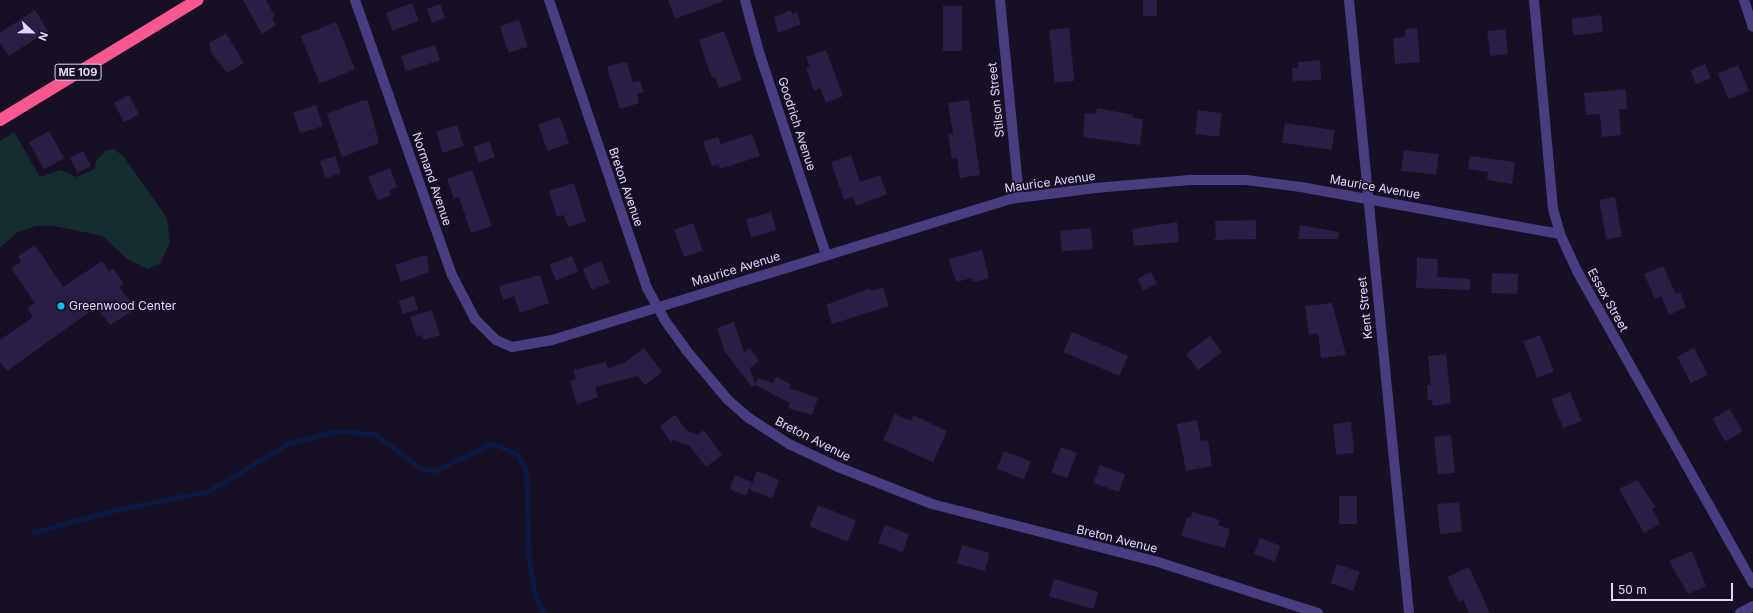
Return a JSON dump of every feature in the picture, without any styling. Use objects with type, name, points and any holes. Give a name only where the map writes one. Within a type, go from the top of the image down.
[{"type":"highway","name":"ME 109","points":[[0,120],[197,0]]},
{"type":"street","name":"Normand Avenue","points":[[355,0],[452,275],[475,319],[496,340],[512,347]]},
{"type":"street","name":"Breton Avenue","points":[[549,0],[630,241],[657,308],[686,350],[733,405],[774,435],[838,467],[944,508],[1158,562],[1318,613]]},
{"type":"street","name":"Goodrich Avenue","points":[[745,0],[759,52],[826,254]]},
{"type":"street","name":"Stilson Street","points":[[1000,0],[1019,198]]},
{"type":"street","name":"Kent Street","points":[[1349,0],[1367,199],[1409,613]]},
{"type":"street","name":"Essex Street","points":[[1534,0],[1553,209],[1560,234],[1577,271],[1753,582]]},
{"type":"street","points":[[1744,0],[1753,27]]},
{"type":"street","name":"Maurice Avenue","points":[[512,347],[552,340],[826,254],[1019,198],[1204,180],[1246,180],[1295,186],[1560,234]]},
{"type":"street","points":[[1740,613],[1753,606]]},
{"type":"green space","points":[[14,132],[40,177],[60,170],[76,177],[95,169],[96,161],[106,150],[114,149],[124,157],[167,218],[170,242],[160,264],[147,269],[127,259],[103,236],[54,226],[36,226],[18,232],[0,247],[0,141]]},
{"type":"building","points":[[243,0],[266,0],[275,16],[272,18],[276,25],[262,34]]},
{"type":"building","points":[[668,0],[723,0],[723,1],[675,19]]},
{"type":"building","points":[[1143,0],[1157,0],[1157,16],[1143,16]]},
{"type":"building","points":[[412,3],[419,21],[393,31],[386,13]]},
{"type":"building","points":[[440,4],[445,18],[432,23],[427,9]]},
{"type":"building","points":[[943,6],[962,6],[962,51],[943,51]]},
{"type":"building","points":[[35,10],[48,31],[9,56],[0,43],[0,33]]},
{"type":"building","points":[[791,10],[792,14],[797,12],[801,24],[778,33],[774,17]]},
{"type":"building","points":[[1601,15],[1603,32],[1573,36],[1571,19]]},
{"type":"building","points":[[519,20],[528,47],[509,53],[500,26]]},
{"type":"building","points":[[336,22],[355,69],[320,84],[301,36]]},
{"type":"building","points":[[1069,28],[1075,81],[1055,83],[1049,30]]},
{"type":"building","points":[[1417,28],[1420,62],[1395,64],[1393,38],[1405,37],[1405,29]]},
{"type":"building","points":[[1505,29],[1508,54],[1490,56],[1487,31]]},
{"type":"building","points":[[724,31],[742,80],[719,88],[715,77],[712,78],[699,40]]},
{"type":"building","points":[[226,33],[244,63],[227,73],[211,52],[209,43]]},
{"type":"building","points":[[435,45],[440,60],[406,71],[401,56]]},
{"type":"building","points":[[826,50],[843,96],[826,103],[820,88],[814,91],[806,68],[810,66],[806,57]]},
{"type":"building","points":[[1320,60],[1321,80],[1293,81],[1292,68],[1298,68],[1298,62]]},
{"type":"building","points":[[623,62],[627,63],[633,83],[640,81],[644,92],[637,94],[639,103],[620,109],[607,67]]},
{"type":"building","points":[[1705,64],[1711,78],[1696,84],[1690,70]]},
{"type":"building","points":[[1738,65],[1749,91],[1729,99],[1718,74]]},
{"type":"building","points":[[1626,89],[1627,109],[1619,109],[1621,135],[1602,137],[1600,114],[1586,115],[1584,93]]},
{"type":"building","points":[[129,95],[139,115],[124,122],[114,103]]},
{"type":"building","points":[[363,100],[368,101],[379,143],[342,157],[327,114]]},
{"type":"building","points":[[969,100],[980,175],[960,178],[957,158],[952,159],[948,134],[953,134],[948,103]]},
{"type":"building","points":[[316,105],[323,126],[300,133],[293,112]]},
{"type":"building","points":[[1097,108],[1133,115],[1133,118],[1143,119],[1140,145],[1083,137],[1085,113],[1096,114]]},
{"type":"building","points":[[1198,110],[1222,113],[1219,137],[1195,134]]},
{"type":"building","points":[[560,117],[569,143],[547,151],[538,124]]},
{"type":"building","points":[[1285,123],[1335,130],[1332,150],[1282,143]]},
{"type":"building","points":[[457,125],[464,146],[443,153],[436,132]]},
{"type":"building","points":[[49,131],[64,158],[44,169],[29,142]]},
{"type":"building","points":[[752,134],[760,156],[720,169],[719,164],[712,166],[703,142],[718,137],[721,144]]},
{"type":"building","points":[[489,141],[495,157],[479,163],[473,147]]},
{"type":"building","points":[[1404,150],[1439,154],[1436,175],[1401,171]]},
{"type":"building","points":[[83,151],[91,166],[78,173],[70,158]]},
{"type":"building","points":[[851,155],[860,182],[880,175],[887,194],[856,206],[853,197],[844,200],[831,162]]},
{"type":"building","points":[[335,156],[341,173],[326,178],[320,161]]},
{"type":"building","points":[[1470,156],[1515,162],[1512,184],[1487,180],[1488,172],[1468,169]]},
{"type":"building","points":[[390,168],[397,187],[389,191],[391,195],[378,200],[368,177]]},
{"type":"building","points":[[472,170],[492,226],[471,233],[459,197],[454,199],[447,179]]},
{"type":"building","points":[[574,183],[586,221],[568,227],[564,215],[557,217],[549,191]]},
{"type":"building","points":[[1615,197],[1622,236],[1606,239],[1599,200]]},
{"type":"building","points":[[771,212],[776,230],[751,237],[746,219]]},
{"type":"building","points":[[1256,220],[1256,239],[1213,240],[1216,238],[1215,221]]},
{"type":"building","points":[[1177,222],[1179,242],[1134,246],[1132,229]]},
{"type":"building","points":[[693,223],[703,250],[684,257],[674,230]]},
{"type":"building","points":[[1300,225],[1339,232],[1338,239],[1298,239]]},
{"type":"building","points":[[1091,228],[1093,249],[1062,252],[1060,231]]},
{"type":"building","name":"Greenwood Center","points":[[35,245],[63,287],[102,261],[109,271],[113,268],[124,284],[119,287],[136,309],[110,325],[96,307],[7,371],[0,362],[0,340],[33,317],[27,308],[35,303],[11,268],[21,262],[18,256]]},
{"type":"building","points":[[982,250],[989,278],[973,282],[972,278],[956,282],[949,259]]},
{"type":"building","points":[[424,255],[427,256],[429,272],[401,282],[395,265]]},
{"type":"building","points":[[572,256],[578,272],[556,280],[550,265]]},
{"type":"building","points":[[1417,258],[1438,259],[1437,277],[1470,279],[1470,290],[1416,288]]},
{"type":"building","points":[[601,261],[610,282],[592,290],[583,269]]},
{"type":"building","points":[[1663,266],[1676,294],[1680,292],[1686,307],[1669,315],[1661,296],[1655,299],[1644,274]]},
{"type":"building","points":[[1151,272],[1157,284],[1144,290],[1138,279]]},
{"type":"building","points":[[1492,273],[1518,274],[1517,294],[1491,293]]},
{"type":"building","points":[[540,275],[549,303],[520,313],[514,296],[503,300],[499,286]]},
{"type":"building","points":[[870,288],[871,291],[883,288],[889,306],[832,324],[826,305]]},
{"type":"building","points":[[414,296],[418,309],[403,314],[399,301]]},
{"type":"building","points":[[1332,303],[1346,355],[1321,358],[1318,333],[1309,335],[1305,306]]},
{"type":"building","points":[[432,310],[440,335],[423,340],[421,335],[417,337],[410,317]]},
{"type":"building","points":[[734,322],[744,352],[750,348],[759,361],[750,368],[755,384],[758,378],[773,383],[776,377],[791,384],[789,388],[818,398],[812,415],[788,408],[790,403],[755,385],[752,387],[725,352],[717,328]]},
{"type":"building","points":[[1072,332],[1128,356],[1120,376],[1063,352]]},
{"type":"building","points":[[1540,335],[1554,371],[1537,378],[1523,341]]},
{"type":"building","points":[[1210,336],[1222,352],[1198,370],[1186,354]]},
{"type":"building","points":[[644,348],[662,372],[645,385],[638,376],[595,387],[598,397],[577,404],[570,381],[576,379],[573,370],[606,362],[608,368],[624,363]]},
{"type":"building","points":[[1694,348],[1708,375],[1691,383],[1677,357]]},
{"type":"building","points":[[1446,354],[1451,403],[1433,406],[1432,400],[1428,401],[1427,385],[1431,385],[1428,356]]},
{"type":"building","points":[[1570,392],[1582,421],[1563,428],[1551,399]]},
{"type":"building","points":[[1730,409],[1743,432],[1725,441],[1713,419]]},
{"type":"building","points":[[895,414],[911,421],[913,415],[947,431],[933,462],[883,440]]},
{"type":"building","points":[[675,415],[686,430],[698,435],[704,430],[722,455],[706,467],[690,446],[674,440],[671,442],[660,426]]},
{"type":"building","points":[[1197,420],[1201,441],[1208,440],[1212,466],[1186,471],[1177,424]]},
{"type":"building","points":[[1351,422],[1354,453],[1336,455],[1333,424]]},
{"type":"building","points":[[1451,435],[1455,473],[1438,475],[1434,437]]},
{"type":"building","points":[[1061,447],[1077,453],[1067,478],[1051,472]]},
{"type":"building","points":[[1004,451],[1031,462],[1024,479],[997,469]]},
{"type":"building","points":[[1100,465],[1125,474],[1119,492],[1094,483]]},
{"type":"building","points":[[757,471],[779,480],[772,499],[750,490]]},
{"type":"building","points":[[735,475],[752,482],[746,496],[729,489]]},
{"type":"building","points":[[1637,480],[1656,507],[1652,509],[1660,524],[1644,533],[1619,489]]},
{"type":"building","points":[[1339,496],[1357,496],[1357,524],[1339,524]]},
{"type":"building","points":[[1459,502],[1462,532],[1440,534],[1437,504]]},
{"type":"building","points":[[818,505],[856,520],[847,542],[809,526]]},
{"type":"building","points":[[1192,512],[1220,520],[1218,525],[1230,529],[1225,548],[1181,536],[1187,517],[1191,518]]},
{"type":"building","points":[[885,525],[909,534],[902,552],[878,543]]},
{"type":"building","points":[[1260,538],[1281,546],[1274,562],[1254,554]]},
{"type":"building","points":[[962,545],[990,553],[985,571],[957,563]]},
{"type":"building","points":[[1692,551],[1706,586],[1688,594],[1669,561]]},
{"type":"building","points":[[1337,564],[1360,572],[1353,591],[1330,583]]},
{"type":"building","points":[[1469,567],[1490,613],[1469,613],[1463,600],[1459,602],[1447,577]]},
{"type":"building","points":[[1054,579],[1098,592],[1093,609],[1049,596]]},
{"type":"waterway","points":[[34,532],[115,510],[209,491],[289,443],[335,431],[375,434],[420,468],[434,471],[492,443],[517,454],[526,471],[529,561],[535,595],[543,613]]},
{"type":"place","name":"Greenwood Center","points":[[61,306]]}]
